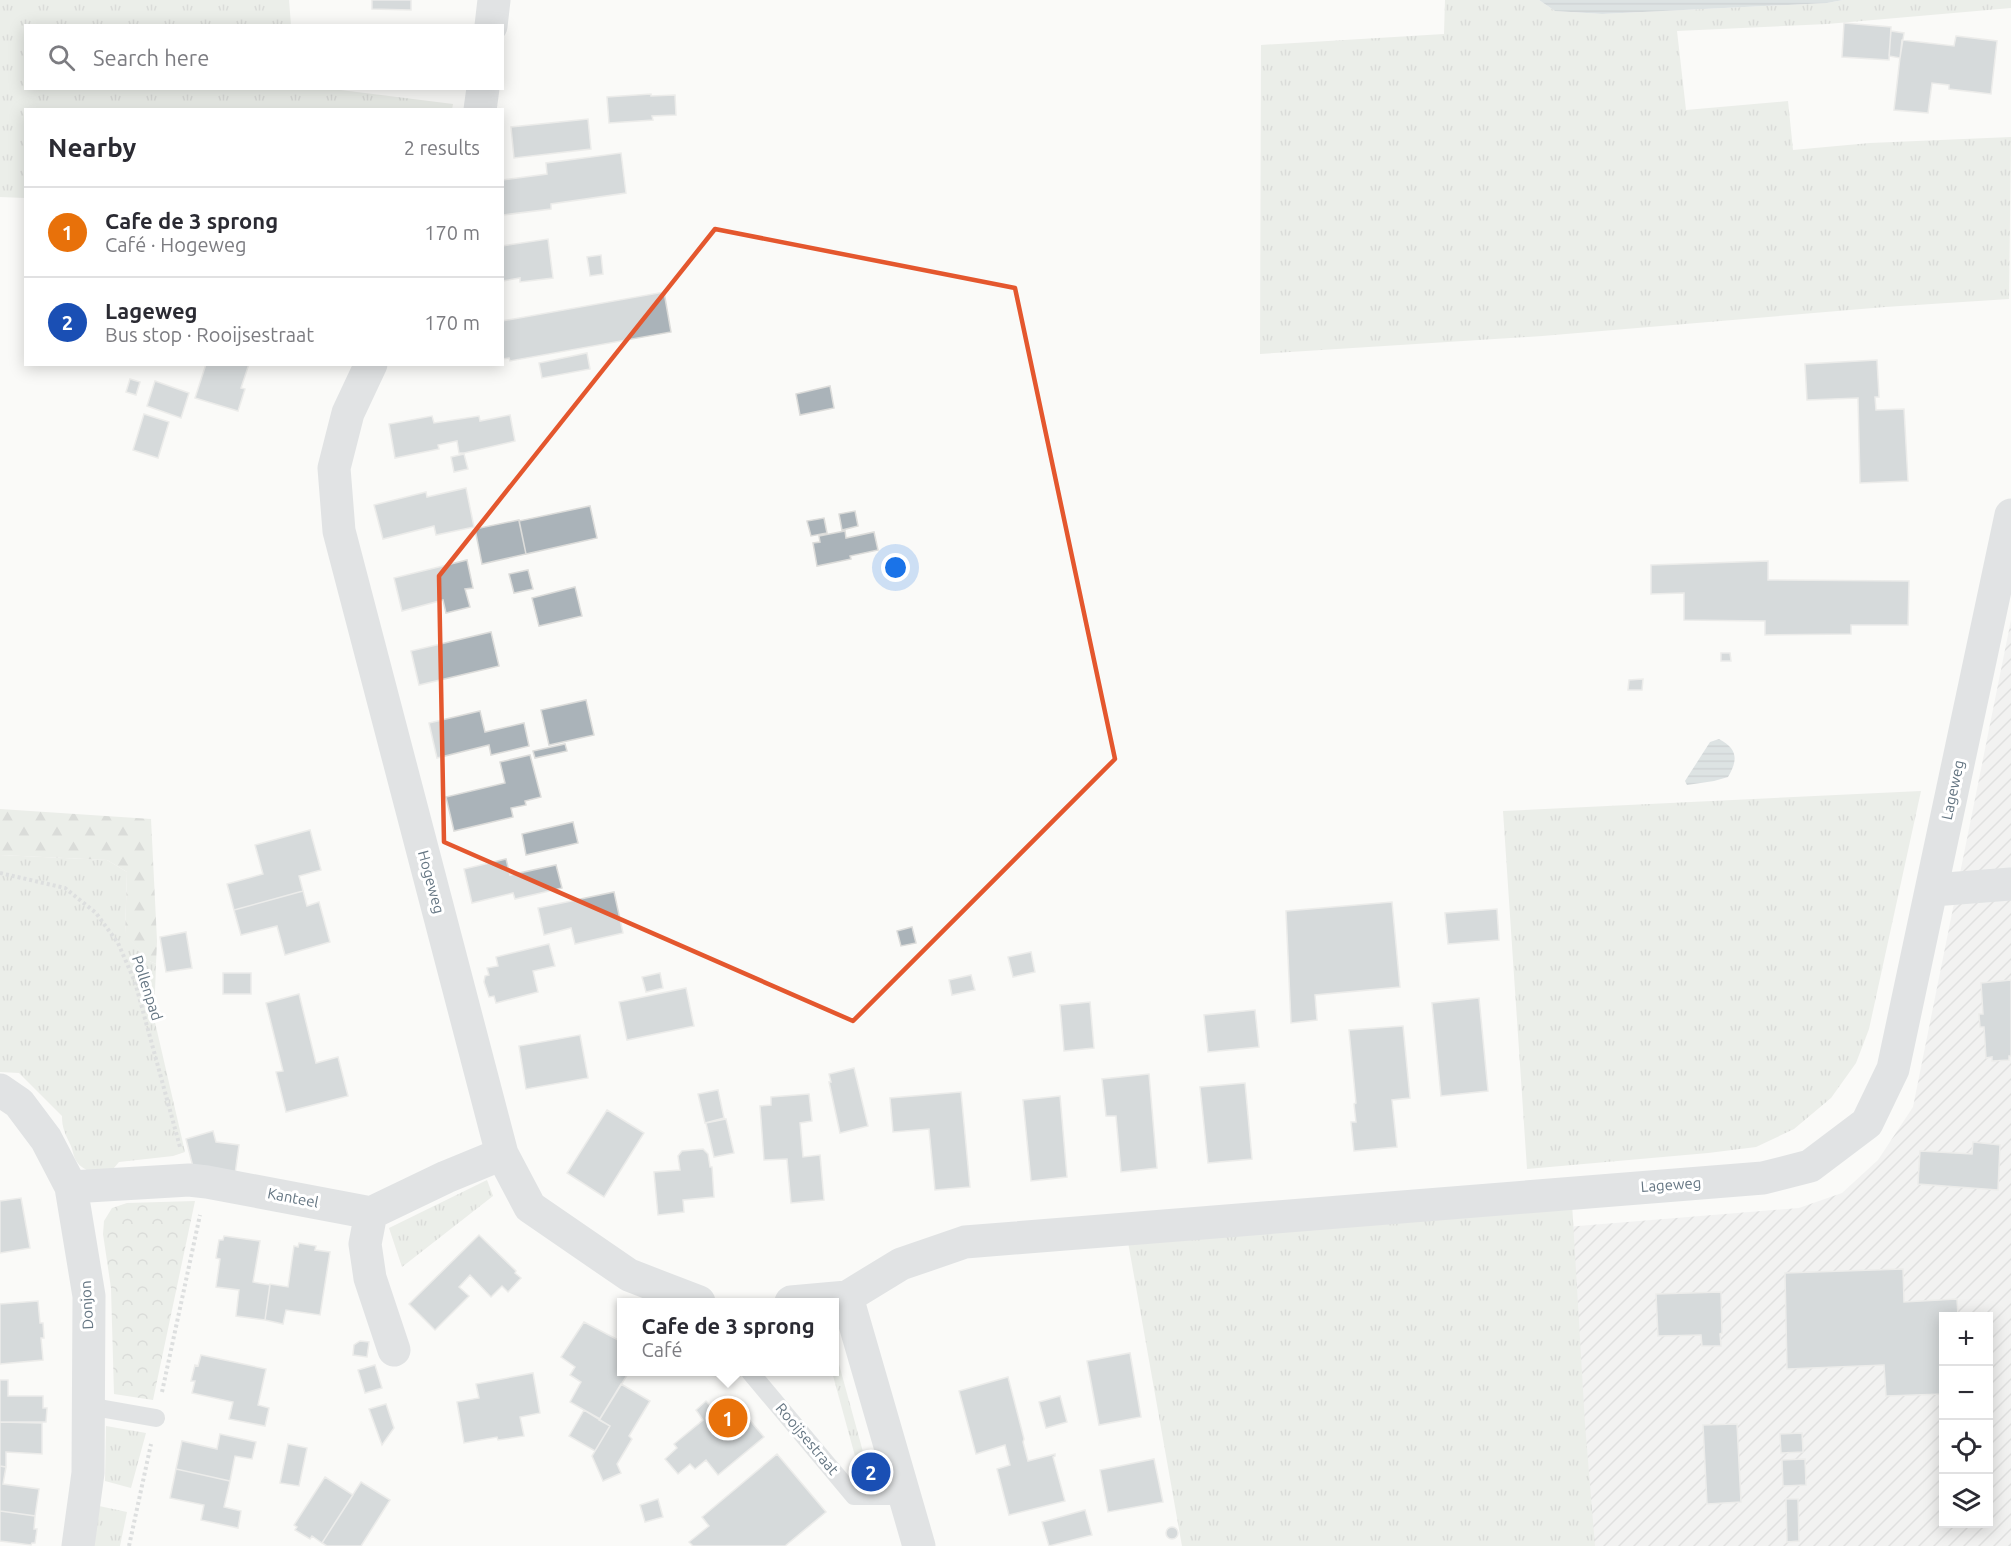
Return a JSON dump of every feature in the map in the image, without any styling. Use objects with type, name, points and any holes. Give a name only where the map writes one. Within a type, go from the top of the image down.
[{"type":"street","points":[[491,24],[494,0]]},
{"type":"street","points":[[480,108],[483,90]]},
{"type":"street","name":"Hogeweg","points":[[370,366],[348,413],[334,468],[339,531],[502,1154],[530,1207],[629,1275],[689,1298]]},
{"type":"street","name":"Lageweg","points":[[847,1297],[901,1264],[965,1242],[1763,1178],[1810,1166],[1868,1122],[1893,1069],[2011,515]]},
{"type":"street","points":[[1932,891],[2011,884]]},
{"type":"street","name":"Donjon","points":[[0,1090],[20,1103],[46,1139],[71,1187],[88,1296],[88,1473],[78,1546]]},
{"type":"street","points":[[394,1350],[370,1278],[365,1244],[371,1213],[437,1181],[502,1154]]},
{"type":"street","name":"Kanteel","points":[[71,1187],[198,1181],[371,1213]]},
{"type":"street","points":[[836,1298],[847,1297],[918,1546]]},
{"type":"lane","name":"Rooijsestraat","points":[[754,1376],[854,1496],[904,1496]]},
{"type":"lane","points":[[88,1406],[156,1418]]},
{"type":"path","name":"Pollenpad","points":[[0,873],[65,888],[96,913],[118,943],[135,982],[198,1181]]},
{"type":"path","points":[[129,1546],[156,1418],[198,1181]]},
{"type":"highlighted area","points":[[715,229],[1015,288],[1115,759],[853,1021],[444,842],[439,576]]},
{"type":"shaded area","points":[[1539,0],[1843,0],[1827,3],[1602,14],[1555,11]]},
{"type":"shaded area","points":[[2011,620],[2011,1546],[1582,1546],[1554,1228],[1799,1208],[1842,1193],[1878,1160],[1913,1107]]},
{"type":"shaded area","points":[[1719,739],[1730,747],[1734,755],[1735,760],[1728,777],[1687,785],[1685,781],[1710,742]]},
{"type":"green space","points":[[0,0],[289,0],[291,24],[24,24],[24,90],[341,90],[453,104],[452,108],[24,108],[24,198],[0,197]]},
{"type":"green space","points":[[1445,0],[1539,0],[1555,11],[1602,14],[1827,3],[1843,0],[2011,0],[2011,8],[1827,24],[1677,31],[1686,110],[1788,101],[1793,150],[1870,143],[2011,137],[2009,299],[1885,307],[1542,336],[1260,354],[1261,45],[1444,34]]},
{"type":"green space","points":[[1921,791],[1869,1029],[1856,1063],[1831,1098],[1794,1129],[1756,1147],[1527,1169],[1503,811]]},
{"type":"green space","points":[[0,809],[151,819],[156,964],[147,960],[125,934],[127,872],[107,860],[0,855]]},
{"type":"green space","points":[[0,855],[107,860],[127,872],[125,933],[147,960],[156,964],[154,1018],[185,1152],[173,1156],[119,1162],[108,1175],[87,1170],[75,1158],[64,1130],[62,1116],[19,1073],[0,1072]]},
{"type":"green space","points":[[487,1180],[493,1196],[402,1267],[389,1228]]},
{"type":"green space","points":[[195,1201],[153,1400],[114,1394],[111,1288],[103,1234],[104,1221],[112,1208],[127,1203]]},
{"type":"green space","points":[[1572,1203],[1585,1424],[1595,1546],[1182,1546],[1128,1242]]},
{"type":"green space","points":[[839,1364],[871,1481],[861,1478],[833,1376],[839,1376]]},
{"type":"green space","points":[[106,1426],[146,1433],[131,1488],[105,1481]]},
{"type":"green space","points":[[99,1506],[127,1512],[120,1546],[92,1546]]},
{"type":"building","points":[[372,0],[411,0],[411,10],[372,9]]},
{"type":"building","points":[[1844,23],[1891,27],[1889,60],[1842,57]]},
{"type":"building","points":[[1891,31],[1904,33],[1900,58],[1889,56]]},
{"type":"building","points":[[1956,36],[1997,41],[1991,94],[1949,89],[1949,85],[1932,83],[1928,113],[1894,110],[1902,40],[1954,46]]},
{"type":"building","points":[[651,94],[651,96],[675,95],[676,115],[652,116],[653,120],[609,123],[607,97]]},
{"type":"building","points":[[588,119],[591,149],[514,158],[511,127]]},
{"type":"building","points":[[621,153],[626,193],[551,204],[551,209],[504,215],[504,180],[547,174],[546,163]]},
{"type":"building","points":[[548,239],[553,278],[520,282],[520,278],[504,281],[504,246]]},
{"type":"building","points":[[601,255],[603,274],[590,276],[587,257]]},
{"type":"building","points":[[664,292],[671,332],[510,361],[509,358],[504,359],[504,321]]},
{"type":"building","points":[[587,353],[590,369],[542,378],[539,363]]},
{"type":"building","points":[[1877,360],[1879,397],[1875,397],[1876,410],[1904,409],[1908,481],[1860,483],[1858,398],[1807,400],[1805,364]]},
{"type":"building","points":[[205,366],[248,366],[241,388],[245,389],[238,411],[195,398]]},
{"type":"building","points":[[130,379],[140,382],[136,395],[126,392]]},
{"type":"building","points":[[155,381],[189,393],[181,418],[147,406]]},
{"type":"building","points":[[830,386],[834,408],[800,415],[796,394]]},
{"type":"building","points":[[144,414],[169,422],[158,458],[133,450]]},
{"type":"building","points":[[510,415],[515,441],[459,453],[457,441],[438,445],[439,449],[395,458],[389,424],[432,416],[434,423],[479,416],[480,421]]},
{"type":"building","points":[[464,454],[468,469],[454,472],[451,457]]},
{"type":"building","points":[[466,488],[474,527],[436,535],[434,526],[383,539],[374,505],[426,492],[427,497]]},
{"type":"building","points":[[590,506],[597,538],[526,554],[519,521]]},
{"type":"building","points":[[855,511],[858,526],[842,530],[839,514]]},
{"type":"building","points":[[824,518],[827,533],[811,536],[807,521]]},
{"type":"building","points":[[519,520],[526,554],[482,564],[475,529]]},
{"type":"building","points":[[845,531],[846,538],[874,532],[878,550],[850,556],[851,559],[817,566],[813,543],[820,542],[819,536]]},
{"type":"building","points":[[467,560],[473,588],[465,589],[470,607],[446,613],[443,600],[402,611],[394,578]]},
{"type":"building","points":[[1768,561],[1768,580],[1909,581],[1908,625],[1851,625],[1851,634],[1765,635],[1765,621],[1684,620],[1684,593],[1651,594],[1651,565]]},
{"type":"building","points":[[528,570],[533,589],[514,593],[509,574]]},
{"type":"building","points":[[575,587],[582,616],[539,626],[532,598]]},
{"type":"building","points":[[491,632],[499,666],[419,685],[411,651]]},
{"type":"building","points":[[1721,653],[1730,653],[1731,661],[1721,661]]},
{"type":"building","points":[[1643,679],[1642,690],[1628,690],[1629,680]]},
{"type":"building","points":[[586,700],[594,735],[549,745],[541,710]]},
{"type":"building","points":[[480,711],[485,732],[524,723],[529,746],[491,755],[489,745],[437,758],[429,723]]},
{"type":"building","points":[[565,744],[567,751],[535,758],[533,751]]},
{"type":"building","points":[[530,755],[541,797],[525,801],[526,805],[511,808],[513,817],[454,831],[446,797],[505,783],[500,762]]},
{"type":"building","points":[[573,822],[578,843],[526,855],[522,834]]},
{"type":"building","points":[[310,830],[321,870],[299,876],[303,891],[234,910],[227,884],[263,874],[255,845]]},
{"type":"building","points":[[506,859],[510,875],[556,865],[562,888],[515,899],[513,893],[472,903],[464,869]]},
{"type":"building","points":[[303,891],[307,906],[319,902],[330,942],[285,955],[277,926],[241,935],[234,910]]},
{"type":"building","points":[[614,892],[623,933],[575,944],[571,928],[544,935],[538,908]]},
{"type":"building","points":[[1392,902],[1400,987],[1315,995],[1317,1020],[1291,1023],[1286,911]]},
{"type":"building","points":[[1497,909],[1499,940],[1448,944],[1445,913]]},
{"type":"building","points":[[912,927],[916,943],[901,946],[897,931]]},
{"type":"building","points":[[186,932],[192,968],[166,972],[160,937]]},
{"type":"building","points":[[549,944],[555,966],[533,971],[538,992],[496,1003],[494,996],[489,997],[484,982],[485,976],[489,975],[487,968],[498,966],[496,957]]},
{"type":"building","points":[[1031,952],[1035,972],[1013,977],[1008,957]]},
{"type":"building","points":[[223,973],[251,973],[251,994],[223,994]]},
{"type":"building","points":[[660,973],[663,988],[646,992],[642,977]]},
{"type":"building","points":[[971,975],[975,990],[952,995],[949,980]]},
{"type":"building","points":[[2011,980],[2011,1056],[2009,1060],[1992,1061],[1992,1057],[1986,1058],[1984,1027],[1980,1027],[1979,1014],[1983,1014],[1981,983]]},
{"type":"building","points":[[686,988],[694,1026],[627,1040],[619,1002]]},
{"type":"building","points":[[299,994],[316,1063],[338,1057],[348,1096],[286,1112],[276,1072],[283,1071],[266,1003]]},
{"type":"building","points":[[1479,998],[1488,1091],[1441,1096],[1432,1003]]},
{"type":"building","points":[[1090,1002],[1094,1048],[1064,1051],[1060,1005]]},
{"type":"building","points":[[1255,1010],[1259,1047],[1208,1052],[1204,1015]]},
{"type":"building","points":[[1403,1026],[1410,1098],[1392,1100],[1397,1147],[1354,1151],[1351,1122],[1356,1122],[1354,1104],[1356,1103],[1349,1030]]},
{"type":"building","points":[[580,1035],[588,1078],[526,1089],[519,1046]]},
{"type":"building","points":[[854,1068],[868,1126],[840,1133],[829,1074]]},
{"type":"building","points":[[1149,1074],[1157,1168],[1121,1172],[1116,1116],[1106,1116],[1102,1079]]},
{"type":"building","points":[[1245,1083],[1252,1159],[1208,1163],[1200,1087]]},
{"type":"building","points":[[718,1090],[724,1118],[705,1123],[698,1094]]},
{"type":"building","points":[[961,1092],[970,1187],[935,1190],[929,1129],[893,1132],[890,1098]]},
{"type":"building","points":[[809,1094],[812,1121],[800,1123],[803,1157],[820,1155],[824,1200],[791,1203],[787,1159],[764,1160],[760,1106],[771,1105],[771,1097]]},
{"type":"building","points":[[1060,1096],[1067,1177],[1031,1181],[1023,1100]]},
{"type":"building","points":[[607,1110],[644,1133],[604,1197],[567,1173]]},
{"type":"building","points":[[726,1119],[734,1153],[714,1157],[706,1123]]},
{"type":"building","points":[[213,1131],[216,1142],[239,1145],[235,1174],[193,1167],[186,1139]]},
{"type":"building","points":[[1973,1142],[2000,1145],[1998,1190],[1918,1184],[1920,1151],[1972,1154]]},
{"type":"building","points":[[703,1149],[708,1154],[710,1167],[712,1167],[714,1197],[683,1200],[684,1212],[658,1215],[654,1172],[680,1170],[678,1156],[682,1151]]},
{"type":"building","points":[[21,1198],[30,1248],[0,1253],[0,1201]]},
{"type":"building","points":[[479,1235],[521,1278],[508,1292],[502,1286],[491,1297],[470,1275],[459,1287],[469,1296],[435,1330],[409,1304]]},
{"type":"building","points":[[224,1236],[260,1241],[253,1282],[270,1285],[265,1320],[236,1316],[239,1290],[216,1287],[220,1259],[216,1258],[219,1240],[223,1240]]},
{"type":"building","points":[[299,1243],[316,1246],[315,1250],[330,1252],[320,1315],[286,1310],[283,1324],[265,1320],[270,1284],[288,1287],[294,1246],[298,1247]]},
{"type":"building","points":[[1903,1269],[1904,1302],[1957,1299],[1958,1312],[1939,1312],[1939,1394],[1886,1396],[1884,1365],[1787,1369],[1785,1273]]},
{"type":"building","points":[[1721,1292],[1721,1346],[1702,1346],[1701,1335],[1658,1336],[1656,1294]]},
{"type":"building","points":[[38,1301],[40,1323],[43,1323],[44,1338],[41,1338],[43,1360],[0,1364],[0,1304]]},
{"type":"building","points":[[584,1322],[617,1339],[617,1376],[627,1376],[600,1419],[570,1402],[581,1382],[570,1375],[575,1367],[561,1357]]},
{"type":"building","points":[[360,1341],[369,1342],[367,1357],[353,1355],[354,1345]]},
{"type":"building","points":[[1130,1353],[1141,1417],[1099,1425],[1087,1361]]},
{"type":"building","points":[[201,1355],[266,1369],[258,1405],[269,1408],[265,1426],[229,1419],[233,1402],[192,1393],[195,1381],[191,1381],[195,1365],[198,1366]]},
{"type":"building","points":[[375,1365],[382,1388],[365,1393],[358,1370]]},
{"type":"building","points":[[533,1373],[540,1413],[520,1417],[524,1436],[498,1440],[497,1437],[464,1443],[457,1402],[479,1398],[476,1384]]},
{"type":"building","points":[[1008,1377],[1028,1461],[1055,1454],[1053,1457],[1065,1501],[1009,1515],[997,1469],[1010,1465],[1005,1445],[976,1454],[959,1391]]},
{"type":"building","points":[[0,1380],[8,1380],[8,1396],[43,1396],[43,1408],[47,1408],[46,1422],[0,1422]]},
{"type":"building","points":[[621,1384],[650,1401],[629,1436],[632,1439],[617,1464],[621,1473],[603,1481],[592,1456],[610,1426],[599,1420]]},
{"type":"building","points":[[1060,1396],[1067,1422],[1046,1428],[1039,1402]]},
{"type":"building","points":[[730,1397],[764,1437],[718,1475],[706,1460],[695,1469],[690,1464],[678,1474],[665,1459],[677,1448],[674,1444],[703,1420],[696,1410],[706,1401],[714,1410]]},
{"type":"building","points":[[386,1404],[394,1428],[382,1445],[369,1409]]},
{"type":"building","points":[[584,1410],[610,1426],[595,1451],[569,1436]]},
{"type":"building","points":[[0,1422],[42,1423],[42,1454],[6,1452],[6,1467],[0,1466]]},
{"type":"building","points":[[1737,1424],[1741,1502],[1707,1504],[1703,1425]]},
{"type":"building","points":[[1802,1433],[1803,1452],[1781,1453],[1780,1434]]},
{"type":"building","points":[[220,1434],[256,1442],[252,1459],[235,1456],[230,1481],[176,1469],[182,1441],[217,1449]]},
{"type":"building","points":[[288,1444],[307,1448],[299,1486],[280,1483]]},
{"type":"building","points":[[777,1454],[826,1512],[785,1546],[693,1546],[689,1542],[709,1526],[702,1517]]},
{"type":"building","points":[[1154,1459],[1163,1502],[1108,1512],[1100,1470]]},
{"type":"building","points":[[1805,1459],[1806,1485],[1783,1486],[1782,1460]]},
{"type":"building","points":[[0,1466],[6,1467],[3,1484],[39,1489],[35,1516],[0,1511]]},
{"type":"building","points":[[176,1469],[230,1481],[224,1507],[241,1511],[238,1528],[201,1520],[204,1505],[170,1498]]},
{"type":"building","points":[[325,1477],[353,1495],[322,1543],[312,1536],[310,1539],[295,1530],[297,1527],[294,1525]]},
{"type":"building","points":[[361,1482],[390,1500],[361,1546],[327,1546],[322,1543]]},
{"type":"building","points":[[658,1499],[663,1517],[645,1522],[640,1505]]},
{"type":"building","points":[[1786,1499],[1798,1499],[1799,1541],[1787,1542]]},
{"type":"building","points":[[1085,1510],[1092,1535],[1049,1546],[1042,1522]]},
{"type":"building","points":[[0,1511],[35,1516],[34,1529],[37,1529],[35,1543],[31,1545],[0,1541]]},
{"type":"building","points":[[1174,1527],[1177,1528],[1177,1538],[1170,1539],[1167,1538],[1166,1531],[1167,1528]]},
{"type":"place","name":"Cafe de 3 sprong","points":[[728,1418]]},
{"type":"place","name":"Lageweg","points":[[871,1472]]}]
